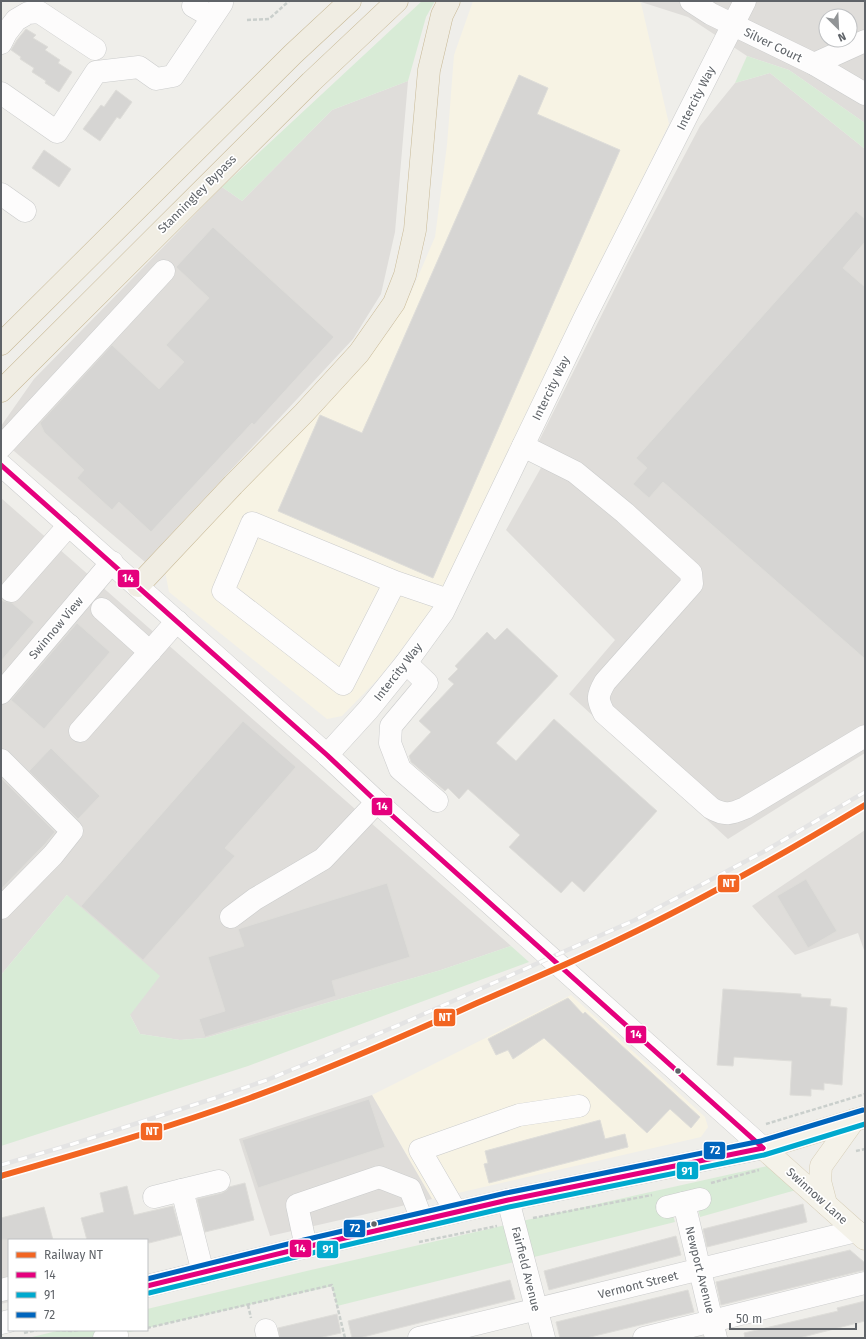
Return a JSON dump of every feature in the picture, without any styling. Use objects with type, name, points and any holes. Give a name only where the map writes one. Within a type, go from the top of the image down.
[{"type":"highway","points":[[1,344],[287,60],[350,1]]},
{"type":"highway","name":"Stanningley Bypass","points":[[1,391],[311,82],[397,1]]},
{"type":"highway","points":[[138,586],[233,485],[309,408],[359,353],[394,303],[405,275],[415,230],[429,70],[442,15],[450,1]]},
{"type":"main road","points":[[763,1148],[860,1118]]},
{"type":"main road","points":[[826,1204],[820,1181],[821,1166],[860,1118]]},
{"type":"main road","name":"Swinnow Lane","points":[[763,1148],[861,1235]]},
{"type":"street","name":"Silver Court","points":[[691,1],[711,14],[814,64],[865,94]]},
{"type":"street","name":"Intercity Way","points":[[327,755],[368,710],[406,663],[443,612],[585,317],[745,1]]},
{"type":"street","points":[[1,93],[57,132],[96,72],[139,67],[156,79],[173,76],[217,10],[193,6]]},
{"type":"street","points":[[1,43],[6,33],[16,20],[28,12],[39,12],[95,49]]},
{"type":"street","name":"Silver Court","points":[[814,64],[865,41]]},
{"type":"street","points":[[1,194],[25,211]]},
{"type":"street","points":[[1,447],[164,271]]},
{"type":"street","points":[[522,446],[575,472],[625,513],[691,573],[692,584],[605,682],[599,693],[599,702],[604,713],[711,808],[725,814],[732,814],[745,808],[865,736]]},
{"type":"street","name":"Swinnow Lane","points":[[1,465],[112,562],[763,1148]]},
{"type":"street","points":[[394,582],[344,684],[223,591],[252,523],[394,582],[448,600]]},
{"type":"street","points":[[11,590],[69,525]]},
{"type":"street","name":"Swinnow View","points":[[1,693],[112,562]]},
{"type":"street","points":[[102,609],[150,652]]},
{"type":"street","points":[[80,731],[177,621]]},
{"type":"street","points":[[406,663],[427,683],[391,726],[390,743],[400,769],[437,801]]},
{"type":"street","points":[[1,760],[72,831],[53,855],[1,908]]},
{"type":"street","points":[[231,916],[255,899],[322,859],[377,802]]},
{"type":"street","points":[[456,1212],[420,1150],[519,1115],[579,1106]]},
{"type":"street","points":[[148,1286],[508,1200],[763,1148]]},
{"type":"street","points":[[306,1247],[298,1205],[379,1176],[410,1189],[422,1220]]},
{"type":"street","points":[[154,1198],[219,1181]]},
{"type":"street","points":[[182,1190],[203,1272]]},
{"type":"street","name":"Fairfield Avenue","points":[[508,1200],[544,1338]]},
{"type":"street","name":"Newport Avenue","points":[[683,1203],[714,1330]]},
{"type":"street","name":"Vermont Street","points":[[419,1338],[700,1269],[861,1235]]},
{"type":"street","points":[[644,1338],[714,1330],[865,1283]]},
{"type":"path","points":[[247,20],[268,19],[289,1]]},
{"type":"path","points":[[148,1328],[332,1286],[345,1338]]},
{"type":"shaded area","points":[[473,1],[638,1],[641,3],[669,124],[447,585],[425,619],[379,678],[342,716],[327,719],[169,592],[165,571],[390,330],[411,293],[435,237],[447,145],[454,55]]},
{"type":"shaded area","points":[[638,1],[865,1],[865,123],[789,70],[747,56],[688,17]]},
{"type":"shaded area","points":[[770,73],[865,149],[865,753],[728,839],[569,694],[615,640],[506,530],[542,466],[532,455],[631,256],[700,126],[735,83]]},
{"type":"shaded area","points":[[408,81],[395,232],[381,294],[353,339],[145,562],[1,440],[1,426],[34,379],[222,187],[242,201],[332,110]]},
{"type":"shaded area","points":[[1,498],[511,946],[441,970],[205,1038],[180,1040],[140,1034],[67,895],[1,975]]},
{"type":"shaded area","points":[[865,830],[865,953],[858,933],[795,955],[752,906]]},
{"type":"shaded area","points":[[571,995],[705,1117],[708,1127],[701,1137],[432,1199],[372,1095]]},
{"type":"shaded area","points":[[372,1095],[432,1199],[270,1236],[239,1139]]},
{"type":"shaded area","points":[[44,1207],[53,1239],[8,1239],[8,1302],[1,1304],[1,1218]]},
{"type":"green space","points":[[422,1],[435,1],[426,17],[408,81],[332,110],[242,201],[222,187]]},
{"type":"green space","points":[[747,56],[789,70],[865,123],[865,149],[770,73],[735,83]]},
{"type":"green space","points":[[67,895],[160,976],[130,1015],[140,1034],[180,1040],[205,1038],[441,970],[511,946],[529,962],[248,1066],[1,1146],[1,975]]},
{"type":"green space","points":[[781,1163],[807,1187],[700,1217],[695,1197],[669,1203],[675,1222],[337,1306],[332,1286],[148,1328],[148,1309],[622,1198]]},
{"type":"green space","points":[[57,1331],[134,1331],[104,1338],[28,1338]]},
{"type":"building","points":[[26,29],[36,35],[33,38],[48,47],[45,50],[60,60],[58,63],[72,72],[59,92],[32,72],[34,68],[20,59],[21,57],[11,50]]},
{"type":"building","points":[[519,75],[548,88],[537,114],[620,150],[433,578],[278,511],[320,415],[362,433]]},
{"type":"building","points":[[116,90],[132,102],[120,119],[117,117],[100,141],[83,129],[101,105],[104,107]]},
{"type":"building","points":[[44,150],[71,169],[59,187],[32,168]]},
{"type":"building","points":[[856,211],[865,219],[865,242],[843,268],[865,287],[865,659],[663,482],[649,498],[633,484],[647,468],[636,458]]},
{"type":"building","points":[[213,227],[334,337],[254,425],[252,423],[151,532],[119,502],[112,510],[77,478],[84,470],[44,432],[40,423],[112,345],[159,389],[184,362],[166,345],[209,298],[176,267]]},
{"type":"building","points":[[1,598],[3,601],[12,603],[34,622],[1,661]]},
{"type":"building","points":[[77,623],[110,652],[44,729],[11,700]]},
{"type":"building","points":[[507,628],[558,676],[496,743],[516,761],[554,719],[657,811],[584,892],[572,881],[561,893],[509,847],[520,835],[468,789],[459,799],[448,788],[445,791],[411,762],[409,756],[431,732],[419,721],[454,684],[448,679],[458,669],[455,666],[487,632],[495,640]]},
{"type":"building","points":[[243,721],[296,767],[225,848],[235,856],[143,960],[81,906]]},
{"type":"building","points":[[51,748],[100,796],[78,819],[29,771]]},
{"type":"building","points":[[1,778],[55,832],[1,889]]},
{"type":"building","points":[[806,879],[837,931],[808,948],[777,896]]},
{"type":"building","points":[[387,883],[410,957],[332,981],[336,996],[205,1037],[199,1019],[225,1011],[208,957],[244,946],[238,929]]},
{"type":"building","points":[[723,989],[801,994],[801,997],[831,999],[830,1006],[847,1008],[842,1085],[824,1083],[824,1090],[811,1089],[811,1096],[790,1095],[792,1061],[734,1057],[733,1066],[717,1065]]},
{"type":"building","points":[[568,998],[583,1014],[585,1012],[700,1117],[691,1128],[670,1109],[647,1133],[544,1038],[513,1059],[508,1050],[496,1055],[488,1039]]},
{"type":"building","points":[[369,1099],[385,1147],[258,1188],[242,1140]]},
{"type":"building","points":[[600,1120],[605,1139],[625,1134],[628,1147],[489,1183],[484,1164],[488,1163],[485,1151]]},
{"type":"building","points":[[245,1183],[254,1220],[205,1232],[197,1199],[222,1193],[229,1187]]},
{"type":"building","points":[[127,1186],[134,1215],[173,1206],[181,1235],[149,1243],[148,1239],[87,1239],[81,1218],[104,1212],[100,1193]]},
{"type":"building","points":[[803,1204],[807,1222],[707,1247],[703,1229]]},
{"type":"building","points":[[44,1207],[53,1239],[1,1240],[1,1218]]},
{"type":"building","points":[[676,1236],[681,1255],[549,1290],[544,1271]]},
{"type":"building","points":[[850,1250],[865,1263],[865,1270],[721,1305],[716,1282]]},
{"type":"building","points":[[510,1280],[515,1299],[359,1338],[352,1338],[348,1321]]},
{"type":"building","points":[[688,1290],[694,1312],[586,1338],[560,1338],[556,1322]]},
{"type":"building","points":[[865,1301],[865,1321],[799,1338],[745,1338],[744,1333],[838,1311],[837,1308]]},
{"type":"building","points":[[337,1314],[341,1333],[318,1338],[280,1338],[278,1328]]},
{"type":"railway","points":[[1,1165],[73,1144],[267,1080],[399,1025],[635,920],[765,851],[865,792]]},
{"type":"rail line","name":"NT","points":[[1,1176],[126,1139],[219,1109],[336,1065],[393,1041],[567,964],[651,924],[744,875],[865,805]]},
{"type":"transit line","name":"14","points":[[1,465],[327,755],[377,802],[763,1148]]},
{"type":"transit line","name":"72","points":[[148,1279],[304,1240],[506,1193],[761,1141],[863,1110]]},
{"type":"transit line","name":"91","points":[[149,1293],[509,1207],[764,1155],[865,1124]]},
{"type":"transit line","name":"14","points":[[148,1286],[508,1200],[763,1148]]}]
